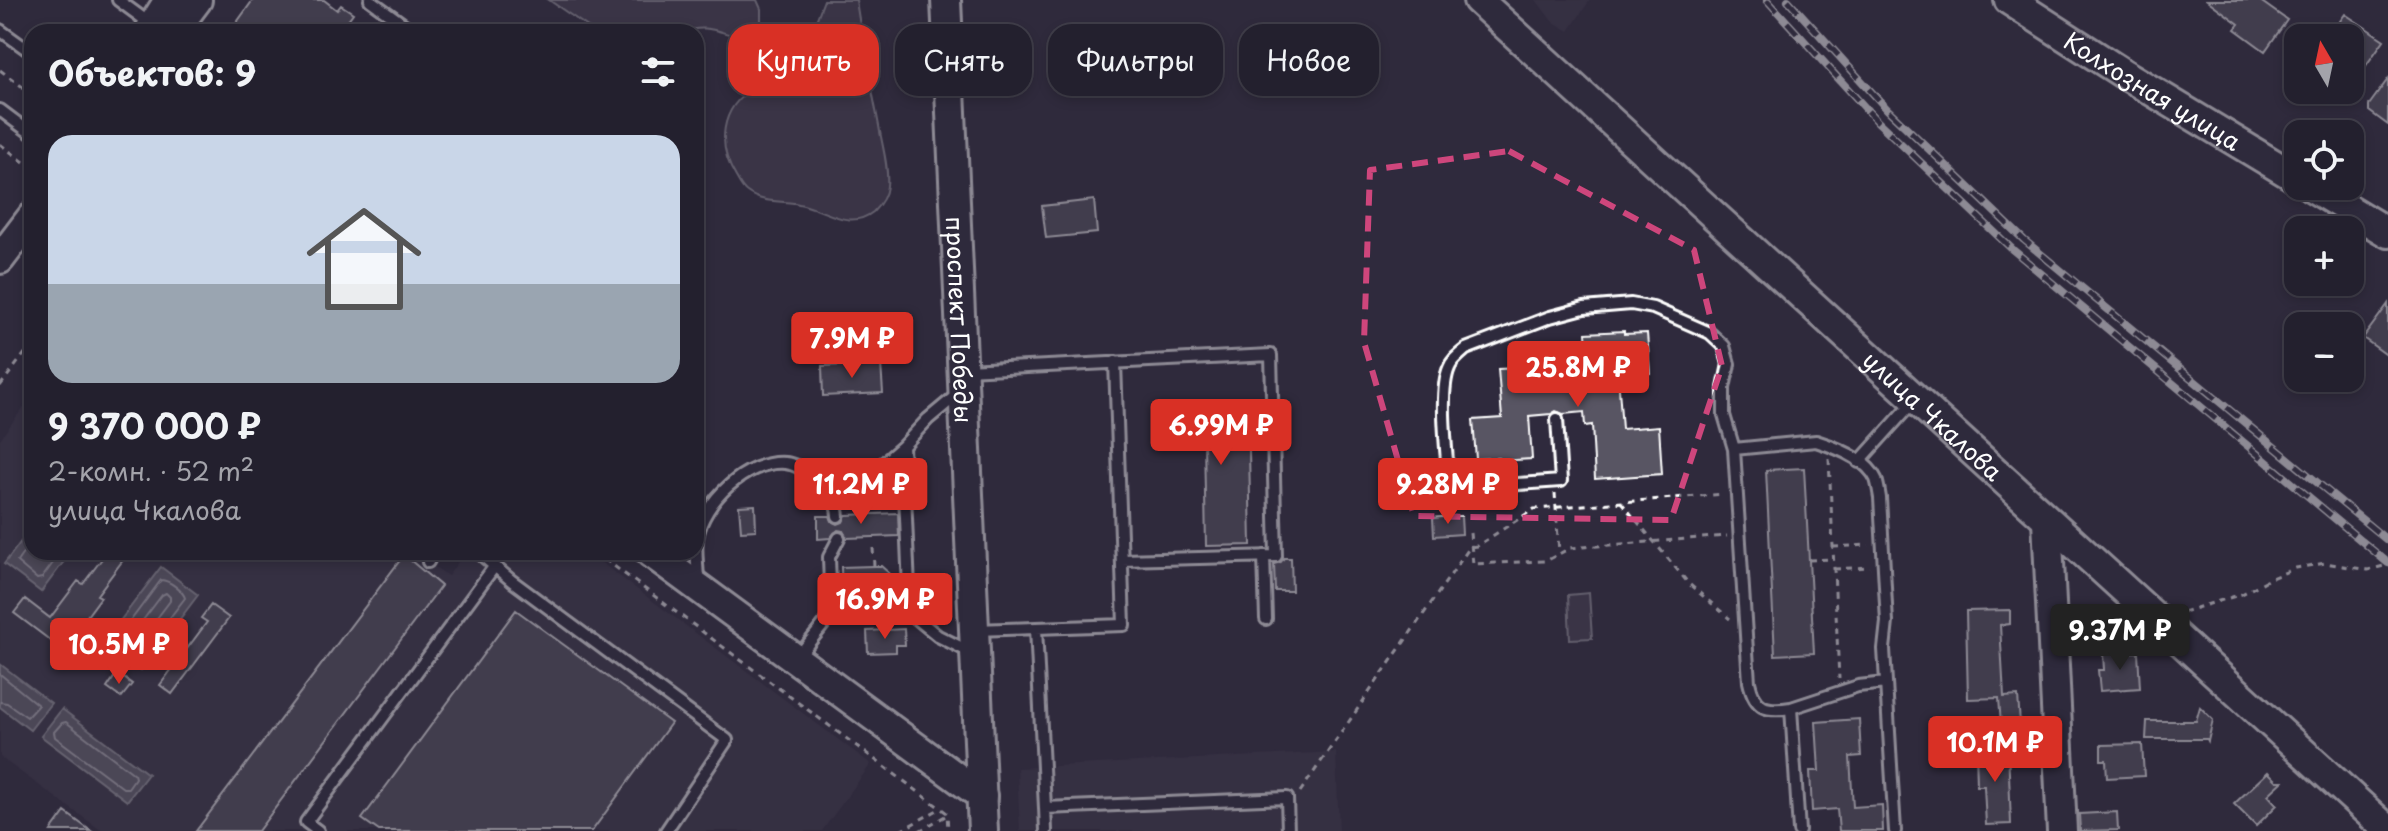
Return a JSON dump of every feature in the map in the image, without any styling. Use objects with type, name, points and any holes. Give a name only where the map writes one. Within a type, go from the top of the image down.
[{"type":"street","points":[[160,24],[169,0]]},
{"type":"street","points":[[166,24],[197,0]]},
{"type":"street","name":"проспект Победы","points":[[946,0],[983,831]]},
{"type":"street","name":"улица Чкалова","points":[[1478,0],[2388,830]]},
{"type":"street","name":"Колхозная улица","points":[[2009,0],[2284,171]]},
{"type":"street","points":[[2333,200],[2388,233]]},
{"type":"street","points":[[0,259],[24,228]]},
{"type":"street","points":[[2047,520],[2062,831]]},
{"type":"street","points":[[661,560],[982,796]]},
{"type":"lane","points":[[118,0],[150,24]]},
{"type":"lane","points":[[370,0],[403,24]]},
{"type":"lane","points":[[0,30],[24,47]]},
{"type":"lane","points":[[0,110],[24,128]]},
{"type":"lane","points":[[1557,419],[1561,481],[1449,489],[1446,380],[1448,368],[1466,349],[1550,317],[1584,308],[1643,305],[1718,339],[1729,364],[1724,388],[1724,415],[1734,449],[1751,693],[1763,707],[1772,710],[1791,708],[1858,686],[1886,683]]},
{"type":"lane","points":[[837,503],[903,446],[962,380],[1115,362],[1271,355],[1276,556],[1122,560]]},
{"type":"lane","points":[[903,446],[910,613],[938,636],[974,642],[1036,628],[1124,625],[1115,362]]},
{"type":"lane","points":[[1859,462],[1915,400]]},
{"type":"lane","points":[[1734,449],[1816,441],[1859,462],[1871,471],[1878,487],[1895,831]]},
{"type":"lane","points":[[704,519],[718,498],[737,479],[767,465],[785,463],[810,474],[837,503],[838,516]]},
{"type":"lane","points":[[797,659],[831,615],[829,557],[839,538]]},
{"type":"lane","points":[[1264,556],[1266,619]]},
{"type":"lane","points":[[487,560],[727,740],[666,831]]},
{"type":"lane","points":[[698,560],[699,587]]},
{"type":"lane","points":[[318,831],[306,822],[494,567]]},
{"type":"lane","points":[[1036,628],[1046,831]]},
{"type":"lane","points":[[1791,708],[1799,831]]},
{"type":"lane","points":[[1045,808],[1287,798],[1288,831]]},
{"type":"path","points":[[0,70],[24,88]]},
{"type":"path","points":[[0,144],[24,162]]},
{"type":"path","points":[[855,345],[856,365]]},
{"type":"path","points":[[0,386],[24,354]]},
{"type":"path","points":[[1828,445],[1839,691]]},
{"type":"path","points":[[1554,481],[1559,554]]},
{"type":"path","points":[[1287,798],[1297,797],[1470,547],[1477,546],[1534,509],[1736,493]]},
{"type":"path","points":[[1621,502],[1689,584],[1745,632]]},
{"type":"path","points":[[1470,533],[1473,564],[1546,561],[1570,548],[1739,535]]},
{"type":"path","points":[[1833,547],[1883,544]]},
{"type":"path","points":[[873,548],[874,566]]},
{"type":"path","points":[[1809,560],[1833,559]]},
{"type":"path","points":[[606,560],[941,808],[947,815],[948,831]]},
{"type":"path","points":[[2156,620],[2242,594],[2296,568],[2325,563],[2368,570],[2388,565]]},
{"type":"path","points":[[1834,569],[1884,566]]},
{"type":"path","points":[[900,831],[941,808]]},
{"type":"path","points":[[919,831],[947,815]]},
{"type":"highlighted area","points":[[1509,151],[1694,250],[1722,366],[1671,520],[1414,516],[1364,342],[1370,170]]},
{"type":"shaded area","points":[[549,0],[757,0],[761,9],[761,24],[728,24],[728,34],[704,28],[704,24],[584,24]]},
{"type":"shaded area","points":[[824,0],[856,0],[860,24],[815,24]]},
{"type":"shaded area","points":[[1536,0],[1590,0],[1569,31],[1552,21]]},
{"type":"shaded area","points":[[742,96],[873,96],[886,164],[887,186],[882,200],[873,212],[864,217],[846,219],[799,204],[753,196],[736,177],[726,153],[725,128]]},
{"type":"shaded area","points":[[24,407],[24,560],[425,560],[448,576],[459,560],[598,560],[871,764],[822,831],[102,831],[0,757],[0,439]]},
{"type":"shaded area","points":[[1589,593],[1592,638],[1570,639],[1568,595]]},
{"type":"shaded area","points":[[1336,752],[1339,831],[1020,831],[1017,768]]},
{"type":"water","points":[[24,538],[24,560],[65,560],[41,592],[4,564]]},
{"type":"water","points":[[161,567],[198,595],[141,670],[104,642]]},
{"type":"water","points":[[0,664],[51,703],[30,730],[0,707]]},
{"type":"water","points":[[62,709],[148,774],[127,801],[41,736]]},
{"type":"building","points":[[253,0],[324,0],[337,10],[341,5],[353,13],[345,24],[236,24]]},
{"type":"building","points":[[2207,0],[2259,0],[2287,20],[2265,51],[2235,29],[2239,24]]},
{"type":"building","points":[[2345,14],[2360,24],[2338,24]]},
{"type":"building","points":[[2364,27],[2384,40],[2364,68]]},
{"type":"building","points":[[2388,79],[2388,125],[2369,111],[2369,105]]},
{"type":"building","points":[[1094,200],[1097,233],[1046,238],[1042,206]]},
{"type":"building","points":[[2388,304],[2388,356],[2364,337]]},
{"type":"building","points":[[1624,331],[1624,334],[1647,333],[1650,373],[1618,375],[1622,429],[1659,426],[1662,474],[1595,479],[1592,425],[1585,426],[1584,412],[1563,414],[1556,411],[1529,416],[1532,459],[1476,459],[1473,420],[1502,418],[1498,369],[1538,367],[1539,379],[1589,376],[1586,333]]},
{"type":"building","points":[[881,364],[883,393],[823,396],[822,366]]},
{"type":"building","points":[[1248,403],[1251,545],[1206,546],[1204,441],[1173,442],[1173,405]]},
{"type":"building","points":[[1804,468],[1814,653],[1775,655],[1766,470]]},
{"type":"building","points":[[755,505],[756,530],[741,531],[739,506]]},
{"type":"building","points":[[898,513],[899,536],[847,538],[843,531],[838,530],[830,538],[818,539],[818,516],[830,516],[838,524],[843,522],[846,515]]},
{"type":"building","points":[[1461,516],[1462,534],[1434,536],[1433,518]]},
{"type":"building","points":[[1291,558],[1292,591],[1275,591],[1274,564]]},
{"type":"building","points":[[101,560],[123,560],[73,635],[95,652],[87,668],[14,613],[25,599],[50,618],[78,581],[83,584]]},
{"type":"building","points":[[400,560],[410,560],[441,586],[258,831],[196,831]]},
{"type":"building","points":[[881,566],[890,574],[891,597],[842,599],[841,567]]},
{"type":"building","points":[[211,605],[229,618],[172,694],[160,685],[207,622],[201,618]]},
{"type":"building","points":[[516,610],[671,723],[592,831],[379,831],[362,819]]},
{"type":"building","points":[[2010,610],[2010,624],[2000,625],[2004,697],[2018,696],[2020,724],[2001,725],[1999,698],[1968,699],[1966,611]]},
{"type":"building","points":[[904,629],[905,645],[896,645],[896,652],[868,653],[867,631]]},
{"type":"building","points":[[2138,652],[2140,688],[2100,691],[2098,670],[2104,670],[2103,654]]},
{"type":"building","points":[[117,673],[132,684],[121,698],[107,688]]},
{"type":"building","points":[[2200,707],[2213,720],[2208,741],[2146,739],[2147,721],[2196,721]]},
{"type":"building","points":[[1859,719],[1861,756],[1850,757],[1853,807],[1882,805],[1883,831],[1839,831],[1837,809],[1812,811],[1810,771],[1819,771],[1816,722]]},
{"type":"building","points":[[1969,731],[1970,750],[1952,751],[1951,732]]},
{"type":"building","points":[[2142,744],[2144,776],[2107,778],[2106,760],[2101,760],[2101,745]]},
{"type":"building","points":[[2008,748],[2011,824],[1986,825],[1984,786],[1977,786],[1976,750]]},
{"type":"building","points":[[2268,772],[2277,781],[2283,781],[2268,795],[2277,805],[2256,826],[2234,804]]},
{"type":"building","points":[[65,812],[91,831],[51,831]]},
{"type":"building","points":[[2117,812],[2118,830],[2080,831],[2079,814]]},
{"type":"railway","points":[[1767,0],[1878,122],[2013,250],[2388,563]]},
{"type":"railway","points":[[1788,0],[1887,109],[2024,240],[2388,541]]}]
